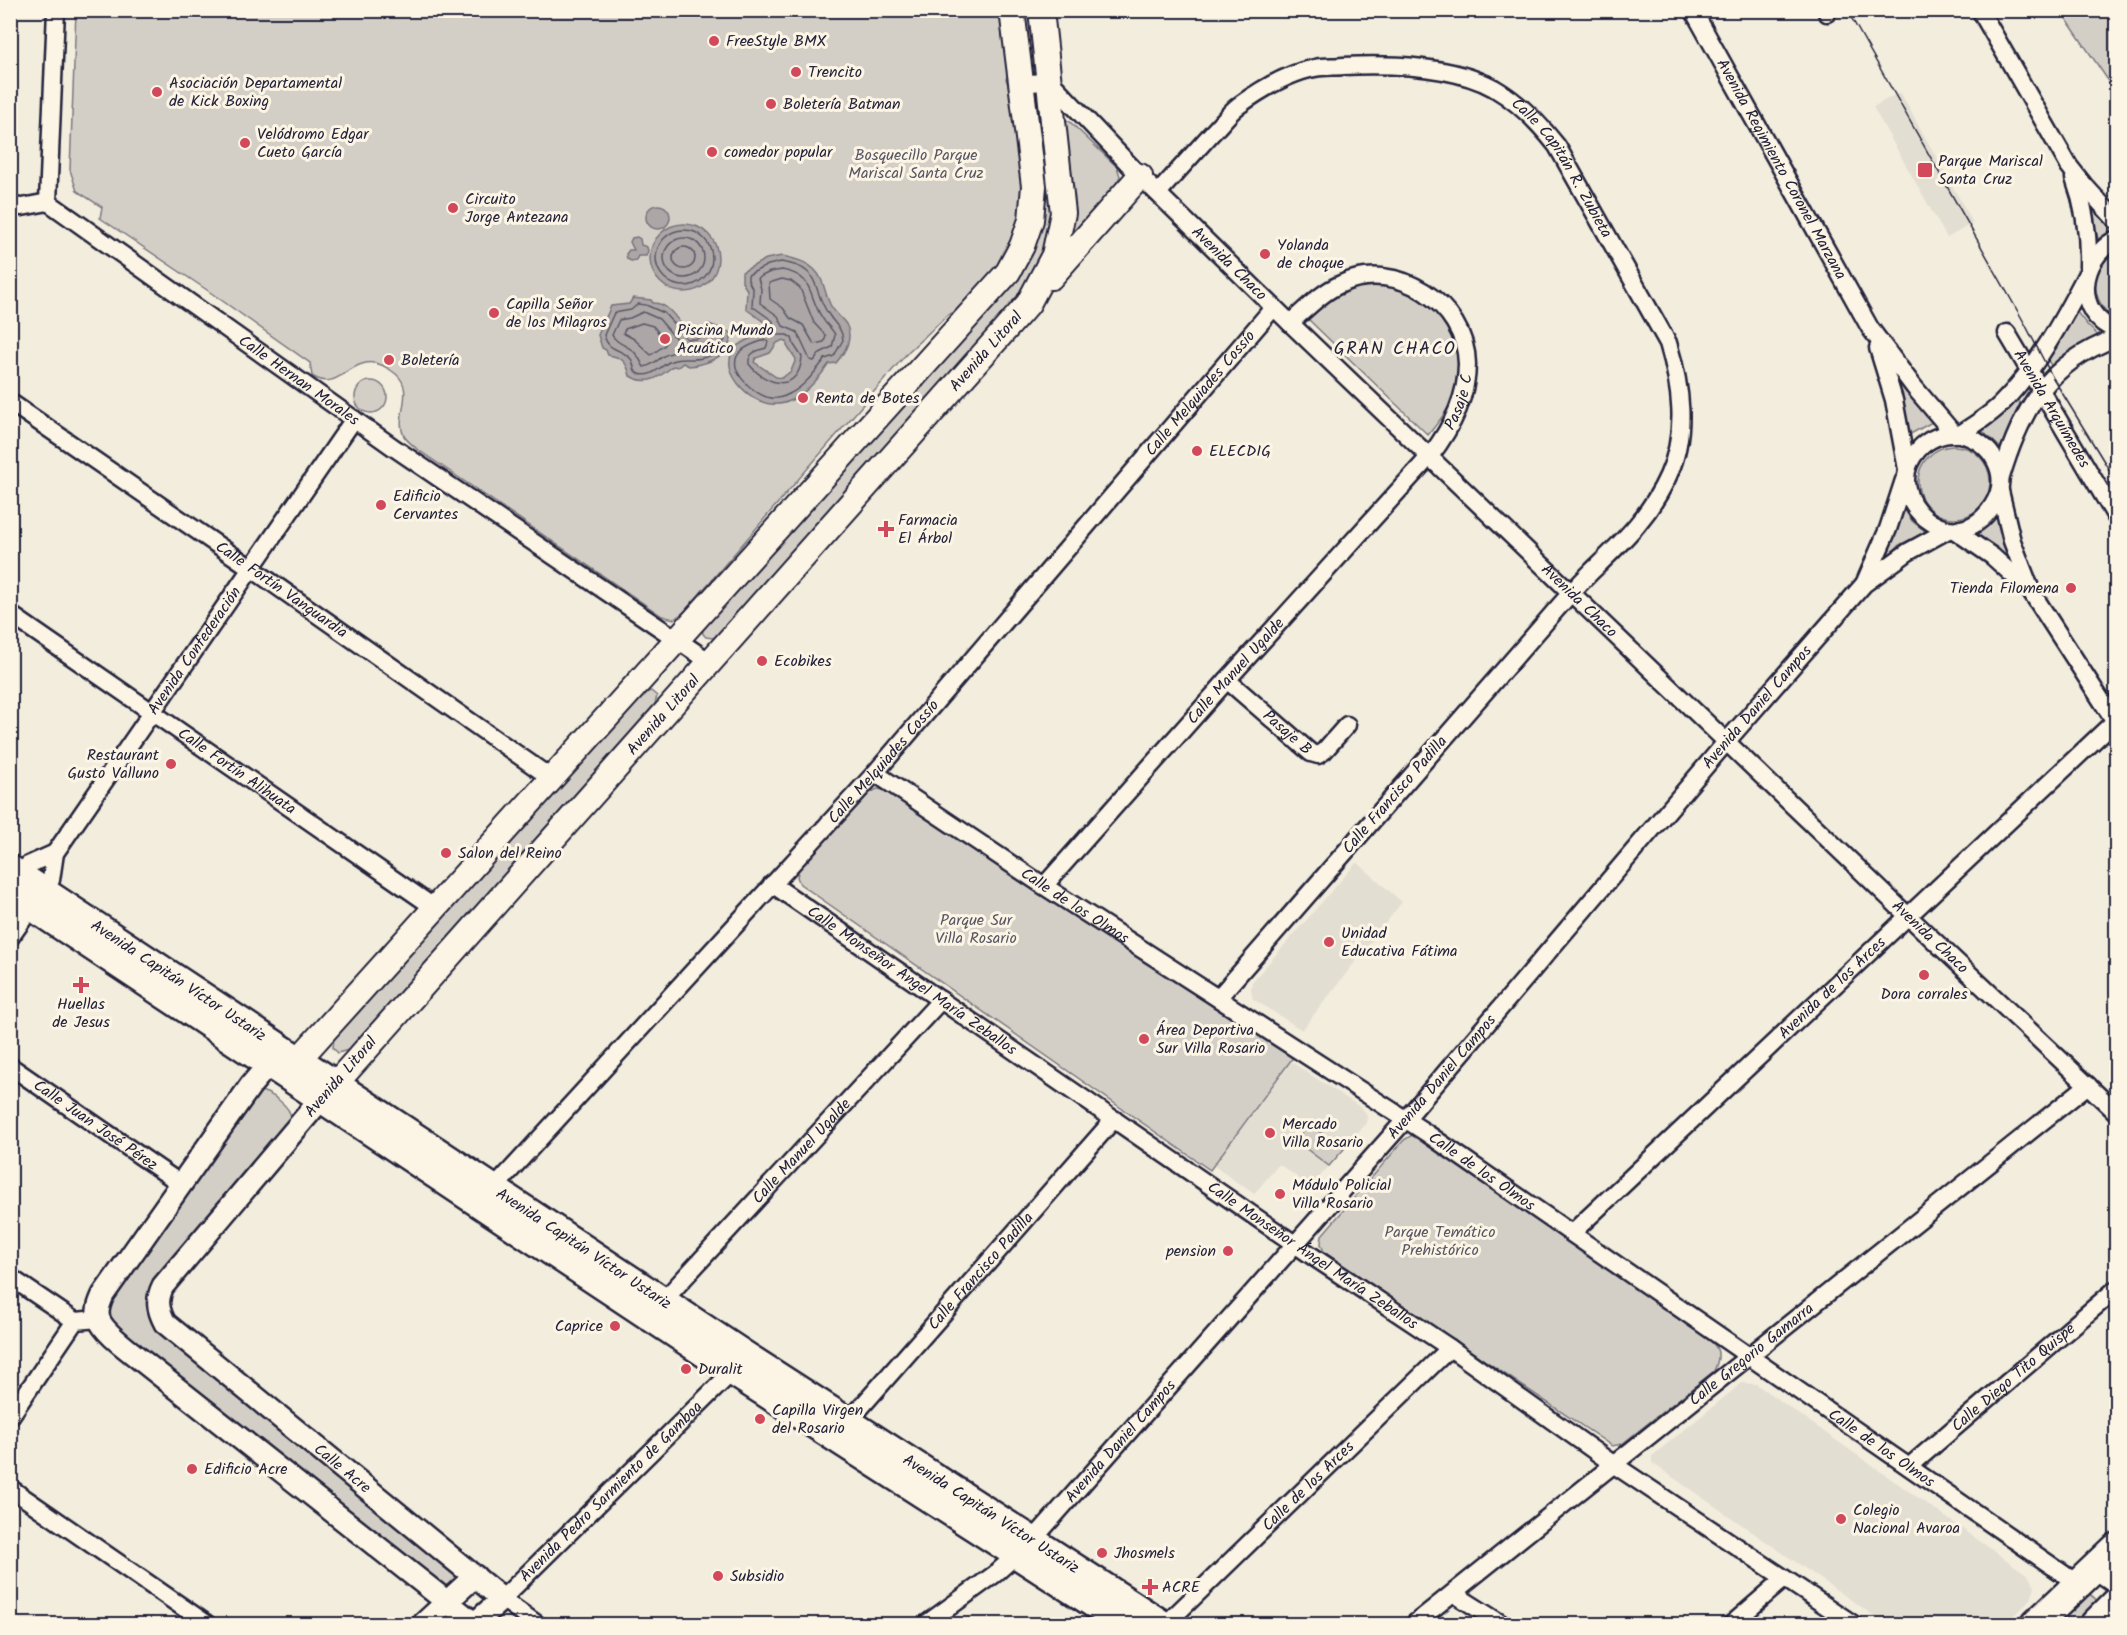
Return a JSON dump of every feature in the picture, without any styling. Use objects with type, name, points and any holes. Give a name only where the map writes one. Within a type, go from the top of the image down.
[{"type":"highway","points":[[2036,1624],[2116,1548]]},
{"type":"highway","points":[[2095,1624],[2116,1603]]},
{"type":"main road","points":[[284,1058],[435,908],[1008,272],[1022,246],[1031,220],[1034,186],[1012,10]]},
{"type":"main road","points":[[1041,10],[1050,81]]},
{"type":"main road","name":"Avenida Litoral","points":[[328,1091],[1028,304],[1054,255],[1063,213],[1050,81]]},
{"type":"main road","points":[[1028,304],[1140,176]]},
{"type":"main road","name":"Avenida Capitán Víctor Ustariz","points":[[21,887],[284,1058],[328,1091],[739,1364],[1024,1548],[1164,1624]]},
{"type":"main road","name":"Avenida Capitán Víctor Ustariz","points":[[486,1197],[663,1301],[739,1364],[848,1422],[1024,1548],[1125,1624]]},
{"type":"street","points":[[10,206],[22,207],[48,202],[56,10]]},
{"type":"street","name":"Avenida Regimiento Coronel Marzana","points":[[1693,10],[1870,328],[1914,387],[1957,434]]},
{"type":"street","points":[[1980,10],[2069,166],[2116,220]]},
{"type":"street","name":"Calle Capitán R. Zubieta","points":[[1158,193],[1236,107],[1281,81],[1316,68],[1366,65],[1453,73],[1493,88],[1517,103],[1539,123],[1557,146],[1668,343],[1678,375],[1681,402],[1679,439],[1669,474],[1655,503],[1641,522],[1572,592]]},
{"type":"street","points":[[1022,84],[1050,81]]},
{"type":"street","name":"Avenida Chaco","points":[[1050,81],[1140,176],[1290,323],[1909,917],[2116,1112]]},
{"type":"street","points":[[2069,166],[2085,216],[2089,242],[2086,293],[2095,314],[2116,330]]},
{"type":"street","name":"Calle Hernan Morales","points":[[48,202],[354,419],[710,662]]},
{"type":"street","points":[[2032,593],[1992,556],[1951,530],[1926,519],[1913,505],[1907,488],[1907,472],[1912,457],[1923,445],[1937,437],[1957,434],[1984,418],[2000,404],[2028,371],[2068,308],[2099,251],[2116,239]]},
{"type":"street","name":"Pasaje C","points":[[1290,323],[1319,297],[1342,283],[1367,277],[1394,278],[1416,286],[1439,303],[1456,325],[1463,343],[1467,361],[1466,380],[1464,396],[1452,422],[1430,456]]},
{"type":"street","name":"Calle Melquiades Cossío","points":[[486,1197],[875,772],[1274,307]]},
{"type":"street","name":"Avenida Regimiento Coronel Marzana","points":[[1870,328],[1894,400],[1907,472]]},
{"type":"street","name":"Avenida Arquímedes","points":[[2007,333],[2116,517]]},
{"type":"street","points":[[1951,530],[1968,526],[1981,519],[1994,503],[2019,425],[2041,391],[2058,372],[2081,356],[2116,338]]},
{"type":"street","name":"Calle Fortín Vanguardia","points":[[10,402],[551,778]]},
{"type":"street","name":"Avenida Confederación","points":[[21,887],[51,880],[55,853],[354,419]]},
{"type":"street","points":[[1957,434],[1975,439],[1987,448],[1996,461],[2012,541],[2032,593],[2116,721]]},
{"type":"street","name":"Calle Manuel Ugalde","points":[[1044,886],[1430,456]]},
{"type":"street","name":"Avenida Daniel Campos","points":[[1864,584],[1888,529],[1907,472]]},
{"type":"street","name":"Avenida Daniel Campos","points":[[926,1624],[1024,1548],[1406,1119],[1727,741],[1864,584],[1908,552],[1951,530]]},
{"type":"street","name":"Calle Francisco Padilla","points":[[1218,998],[1572,592]]},
{"type":"street","name":"Calle Fortín Alihuata","points":[[10,614],[435,908]]},
{"type":"street","name":"Pasaje B","points":[[1227,680],[1311,753],[1318,755],[1324,751],[1347,725]]},
{"type":"street","name":"Avenida de los Arces","points":[[1573,1232],[2116,721]]},
{"type":"street","name":"Calle de los Olmos","points":[[875,772],[1044,886],[1406,1119],[1573,1232],[1747,1356],[1910,1466],[2086,1577],[2116,1586]]},
{"type":"street","name":"Avenida Confederación","points":[[10,939],[28,865],[55,853]]},
{"type":"street","name":"Calle Monseñor Ángel María Zeballos","points":[[772,884],[1450,1348],[1613,1464],[1853,1624]]},
{"type":"street","name":"Calle Manuel Ugalde","points":[[663,1301],[940,1000]]},
{"type":"street","points":[[284,1058],[251,1085],[103,1295],[98,1307],[99,1319],[108,1332],[141,1360],[475,1624]]},
{"type":"street","name":"Calle Juan José Pérez","points":[[10,1066],[181,1184]]},
{"type":"street","name":"Calle Gregorio Gamarra","points":[[1414,1624],[2088,1084]]},
{"type":"street","name":"Avenida Litoral","points":[[158,1304],[163,1286],[328,1091]]},
{"type":"street","name":"Calle Francisco Padilla","points":[[848,1422],[1114,1119]]},
{"type":"street","points":[[10,1277],[75,1321],[99,1319]]},
{"type":"street","name":"Calle Diego Tito Quispe","points":[[1910,1466],[2116,1290]]},
{"type":"street","name":"Calle Acre","points":[[158,1304],[159,1313],[165,1323],[502,1599],[537,1624]]},
{"type":"street","points":[[10,1417],[75,1321]]},
{"type":"street","name":"Calle de los Arces","points":[[1164,1624],[1450,1348]]},
{"type":"street","name":"Avenida Pedro Sarmiento de Gamboa","points":[[475,1624],[739,1364]]},
{"type":"street","points":[[10,1488],[207,1624]]},
{"type":"street","points":[[423,1624],[475,1576]]},
{"type":"street","points":[[1731,1624],[1784,1579]]},
{"type":"street","points":[[1453,1593],[1502,1624]]},
{"type":"shaded area","points":[[1900,92],[1973,223],[1947,238],[1873,107]]},
{"type":"shaded area","name":"Unidad Educativa Fátima","points":[[1357,862],[1402,902],[1302,1030],[1253,999],[1252,982]]},
{"type":"shaded area","name":"Mercado Villa Rosario","points":[[1290,1061],[1363,1109],[1367,1116],[1366,1123],[1311,1187],[1279,1164],[1254,1194],[1214,1166]]},
{"type":"shaded area","name":"Colegio Nacional Avaroa","points":[[1742,1383],[1756,1384],[2028,1575],[2035,1587],[2031,1599],[2006,1624],[1886,1624],[1652,1463],[1652,1456]]},
{"type":"green space","name":"Bosquecillo Parque Mariscal Santa Cruz","points":[[1012,10],[1017,55],[1006,79],[1023,126],[1026,211],[982,299],[948,315],[909,351],[684,612],[674,619],[662,616],[417,449],[404,436],[401,420],[404,388],[396,374],[381,365],[369,362],[333,380],[323,381],[312,376],[310,363],[100,218],[102,207],[77,191],[70,170],[76,11]]},
{"type":"green space","points":[[1023,11],[1031,11],[1037,69],[1030,69]]},
{"type":"green space","points":[[2061,11],[2116,11],[2116,92]]},
{"type":"green space","points":[[1043,96],[1051,198],[1050,225],[1044,246],[1020,296],[716,636],[706,637],[702,626],[1012,287],[1028,262],[1037,239],[1044,175],[1037,97]]},
{"type":"green space","points":[[1065,120],[1069,121],[1117,167],[1120,176],[1115,186],[1071,235],[1068,231]]},
{"type":"green space","points":[[2090,207],[2113,230],[2098,239]]},
{"type":"green space","points":[[2116,250],[2116,319],[2101,304],[2095,284],[2100,265]]},
{"type":"green space","points":[[1377,284],[1397,286],[1423,301],[1441,320],[1454,343],[1459,369],[1458,383],[1454,397],[1428,435],[1308,319],[1339,295],[1356,288]]},
{"type":"green space","points":[[2076,311],[2099,336],[2052,367],[2047,359]]},
{"type":"green space","points":[[1890,370],[1934,421],[1905,437]]},
{"type":"green space","points":[[371,381],[382,386],[387,397],[382,408],[371,413],[360,408],[355,397],[360,386]]},
{"type":"green space","points":[[2018,401],[2020,403],[2001,448],[1980,429]]},
{"type":"green space","points":[[1954,446],[1968,449],[1980,456],[1987,468],[1990,482],[1987,496],[1980,508],[1968,515],[1954,518],[1940,515],[1928,508],[1921,496],[1918,482],[1921,468],[1928,456],[1940,449]]},
{"type":"green space","points":[[1899,500],[1912,521],[1926,532],[1899,545],[1874,570]]},
{"type":"green space","points":[[1996,518],[2011,564],[1975,533]]},
{"type":"green space","points":[[651,691],[657,696],[655,704],[348,1050],[338,1053],[333,1048],[334,1037],[644,693]]},
{"type":"green space","name":"Parque Sur Villa Rosario","points":[[877,789],[892,794],[1294,1056],[1210,1170],[800,884],[797,877],[799,868],[868,794]]},
{"type":"green space","points":[[257,1091],[268,1094],[285,1105],[291,1121],[149,1300],[456,1573],[457,1579],[447,1588],[121,1333],[111,1319],[109,1302]]},
{"type":"green space","points":[[1308,1124],[1344,1149],[1329,1166],[1296,1141]]},
{"type":"green space","name":"Parque Temático Prehistórico","points":[[1412,1135],[1420,1138],[1702,1332],[1717,1349],[1718,1358],[1714,1371],[1622,1444],[1612,1446],[1324,1252],[1321,1244],[1322,1235],[1404,1140]]},
{"type":"green space","points":[[2089,1594],[2096,1600],[2097,1609],[2080,1624],[2052,1624],[2083,1595]]},
{"type":"water","points":[[658,205],[663,206],[669,212],[669,222],[663,228],[658,229],[653,228],[647,222],[646,217],[647,212],[653,206]]},
{"type":"water","points":[[684,224],[697,227],[708,234],[715,245],[718,258],[715,271],[708,282],[697,289],[684,292],[671,289],[660,282],[653,271],[650,258],[653,245],[660,234],[671,227]]},
{"type":"water","points":[[637,237],[648,251],[646,256],[638,256],[636,260],[631,261],[627,259],[626,254],[629,250],[634,250],[630,242],[632,238]]},
{"type":"water","points":[[782,256],[810,265],[821,279],[831,306],[846,324],[849,334],[845,350],[836,363],[829,364],[804,392],[780,404],[762,402],[754,398],[738,384],[730,366],[730,357],[738,345],[768,331],[768,325],[746,309],[747,290],[742,282],[742,272],[766,259]],"holes":[[[783,340],[787,342],[787,346],[796,359],[791,371],[782,378],[776,377],[754,362],[756,358],[770,353],[777,343]]]},
{"type":"water","name":"Piscina Mundo Acuático","points":[[633,298],[651,300],[669,309],[689,334],[694,334],[709,324],[730,332],[732,335],[730,343],[722,354],[710,361],[689,366],[683,363],[678,367],[673,366],[653,379],[636,379],[630,376],[623,361],[608,355],[602,348],[598,335],[611,306],[629,304]]},
{"type":"tram line","points":[[1847,10],[2025,324],[2053,378],[2116,481]]},
{"type":"place","name":"FreeStyle BMX","points":[[714,41]]},
{"type":"place","name":"Trencito","points":[[796,72]]},
{"type":"place","name":"Asociación Departamental de Kick Boxing","points":[[157,92]]},
{"type":"place","name":"Boletería Batman","points":[[771,104]]},
{"type":"place","name":"Velódromo Edgar Cueto García","points":[[245,143]]},
{"type":"place","name":"comedor popular","points":[[712,152]]},
{"type":"place","name":"Parque Mariscal Santa Cruz","points":[[1925,170]]},
{"type":"place","name":"Circuito Jorge Antezana","points":[[453,208]]},
{"type":"place","name":"Yolanda de choque","points":[[1265,254]]},
{"type":"place","name":"Capilla Señor de los Milagros","points":[[494,313]]},
{"type":"place","name":"Piscina Mundo Acuático","points":[[665,339]]},
{"type":"place","name":"Boletería","points":[[389,360]]},
{"type":"place","name":"Renta de Botes","points":[[803,398]]},
{"type":"place","name":"ELECDIG","points":[[1197,451]]},
{"type":"place","name":"Edificio Cervantes","points":[[381,505]]},
{"type":"place","name":"Farmacia El Árbol","points":[[886,529]]},
{"type":"place","name":"Tienda Filomena","points":[[2071,588]]},
{"type":"place","name":"Ecobikes","points":[[762,661]]},
{"type":"place","name":"Restaurant Gusto Valluno","points":[[171,764]]},
{"type":"place","name":"Salon del Reino","points":[[446,853]]},
{"type":"place","name":"Unidad Educativa Fátima","points":[[1329,942]]},
{"type":"place","name":"Dora corrales","points":[[1924,975]]},
{"type":"place","name":"Huellas de Jesus","points":[[81,985]]},
{"type":"place","name":"Área Deportiva Sur Villa Rosario","points":[[1144,1039]]},
{"type":"place","name":"Mercado Villa Rosario","points":[[1270,1133]]},
{"type":"place","name":"Módulo Policial Villa Rosario","points":[[1280,1194]]},
{"type":"place","name":"pension","points":[[1228,1251]]},
{"type":"place","name":"Caprice","points":[[615,1326]]},
{"type":"place","name":"Duralit","points":[[686,1369]]},
{"type":"place","name":"Capilla Virgen del Rosario","points":[[760,1419]]},
{"type":"place","name":"Edificio Acre","points":[[192,1469]]},
{"type":"place","name":"Colegio Nacional Avaroa","points":[[1841,1519]]},
{"type":"place","name":"Jhosmels","points":[[1102,1553]]},
{"type":"place","name":"Subsidio","points":[[718,1576]]},
{"type":"place","name":"ACRE","points":[[1150,1587]]},
{"type":"district","name":"GRAN CHACO","points":[[1395,349]]}]
